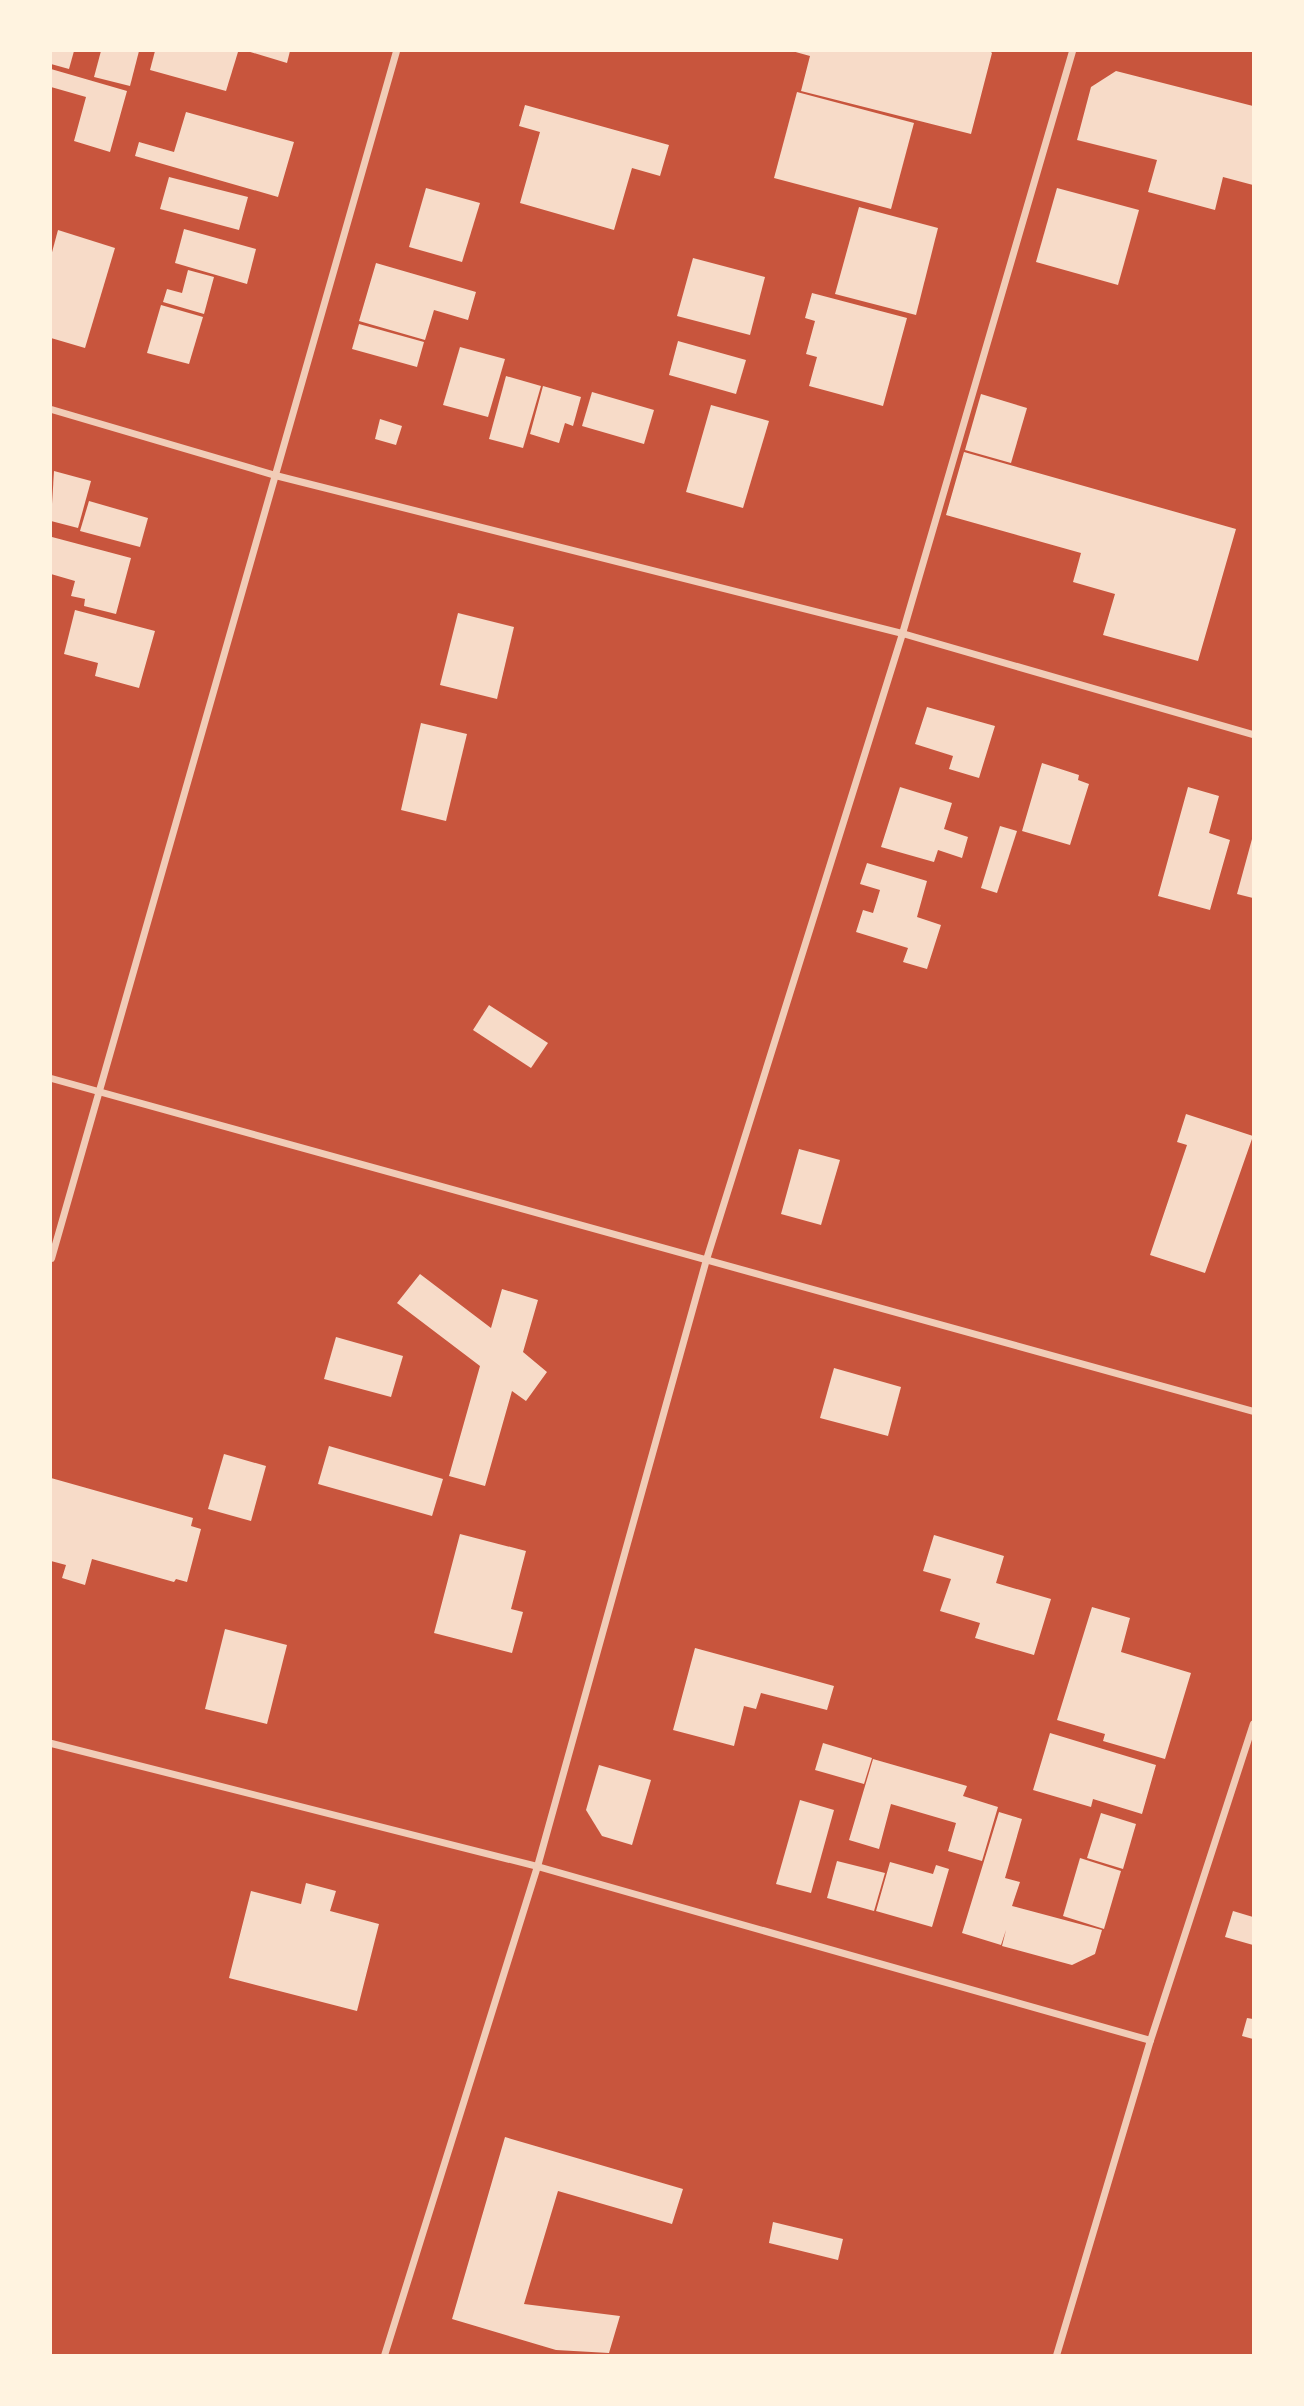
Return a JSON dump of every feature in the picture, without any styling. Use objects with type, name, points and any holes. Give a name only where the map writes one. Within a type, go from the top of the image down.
[{"type":"street","points":[[51,1258],[396,51]]},
{"type":"street","points":[[384,2355],[537,1866],[706,1259],[902,633],[1072,51]]},
{"type":"street","points":[[51,409],[275,475],[902,633],[1253,734]]},
{"type":"street","points":[[51,1077],[1253,1411]]},
{"type":"street","points":[[1056,2355],[1150,2040],[1253,1723]]},
{"type":"street","points":[[51,1744],[537,1866],[1150,2040]]},
{"type":"building","points":[[51,51],[74,51],[69,69],[51,64]]},
{"type":"building","points":[[101,51],[139,51],[130,86],[94,77]]},
{"type":"building","points":[[155,51],[238,52],[226,91],[150,70]]},
{"type":"building","points":[[247,51],[290,51],[287,63]]},
{"type":"building","points":[[792,51],[992,53],[971,134],[801,91],[810,56]]},
{"type":"building","points":[[51,69],[127,91],[110,152],[74,141],[86,97],[51,87]]},
{"type":"building","points":[[1116,71],[1253,106],[1253,185],[1223,177],[1215,210],[1148,192],[1157,160],[1077,140],[1091,87]]},
{"type":"building","points":[[797,92],[914,123],[891,209],[774,178]]},
{"type":"building","points":[[525,105],[669,145],[660,176],[632,168],[614,230],[520,203],[540,132],[519,126]]},
{"type":"building","points":[[186,112],[294,142],[278,197],[135,156],[139,142],[174,152]]},
{"type":"building","points":[[169,177],[248,197],[239,230],[160,209]]},
{"type":"building","points":[[426,188],[480,203],[462,262],[409,247]]},
{"type":"building","points":[[1057,188],[1139,210],[1118,285],[1036,262]]},
{"type":"building","points":[[859,207],[938,228],[916,315],[835,294]]},
{"type":"building","points":[[184,229],[256,249],[247,284],[175,263]]},
{"type":"building","points":[[58,230],[115,248],[85,348],[51,338],[51,256]]},
{"type":"building","points":[[693,258],[765,277],[750,335],[677,316]]},
{"type":"building","points":[[376,263],[476,292],[468,320],[434,310],[425,340],[359,321]]},
{"type":"building","points":[[188,270],[214,277],[204,314],[163,302],[167,289],[182,293]]},
{"type":"building","points":[[812,293],[907,318],[883,406],[809,386],[817,357],[806,354],[815,321],[805,318]]},
{"type":"building","points":[[161,305],[203,317],[189,364],[147,353]]},
{"type":"building","points":[[359,324],[424,342],[417,367],[352,349]]},
{"type":"building","points":[[678,341],[746,360],[736,394],[669,375]]},
{"type":"building","points":[[460,347],[505,359],[488,417],[443,405]]},
{"type":"building","points":[[506,376],[541,386],[523,448],[489,439]]},
{"type":"building","points":[[543,386],[581,397],[573,426],[565,423],[559,443],[530,434]]},
{"type":"building","points":[[592,392],[654,410],[644,444],[582,426]]},
{"type":"building","points":[[981,394],[1027,408],[1011,463],[965,450]]},
{"type":"building","points":[[711,405],[769,421],[743,508],[686,492]]},
{"type":"building","points":[[380,419],[402,426],[396,445],[375,439]]},
{"type":"building","points":[[964,452],[1236,529],[1198,661],[1103,635],[1115,594],[1073,582],[1081,553],[946,515]]},
{"type":"building","points":[[54,471],[91,481],[78,528],[51,521]]},
{"type":"building","points":[[89,501],[148,518],[140,547],[80,531]]},
{"type":"building","points":[[52,537],[131,558],[116,614],[84,606],[85,599],[71,596],[75,581],[51,574]]},
{"type":"building","points":[[75,610],[155,631],[139,688],[95,676],[98,663],[64,654]]},
{"type":"building","points":[[458,613],[514,627],[497,699],[440,685]]},
{"type":"building","points":[[927,707],[995,726],[979,778],[949,769],[953,756],[915,744]]},
{"type":"building","points":[[421,723],[467,734],[446,821],[401,810]]},
{"type":"building","points":[[1042,763],[1079,775],[1078,780],[1089,784],[1070,845],[1022,831]]},
{"type":"building","points":[[900,787],[952,803],[944,829],[968,837],[962,858],[938,850],[934,862],[881,847]]},
{"type":"building","points":[[1188,787],[1219,796],[1209,833],[1230,840],[1210,910],[1158,896]]},
{"type":"building","points":[[1000,826],[1017,831],[997,893],[981,888]]},
{"type":"building","points":[[1253,840],[1253,898],[1237,894]]},
{"type":"building","points":[[867,863],[927,881],[917,917],[941,925],[927,969],[903,962],[908,948],[856,932],[863,910],[873,913],[880,890],[860,884]]},
{"type":"building","points":[[489,1005],[548,1043],[531,1068],[473,1030]]},
{"type":"building","points":[[1186,1114],[1253,1136],[1205,1273],[1150,1255],[1187,1145],[1177,1142]]},
{"type":"building","points":[[799,1149],[840,1160],[821,1225],[781,1214]]},
{"type":"building","points":[[420,1274],[491,1328],[502,1289],[538,1300],[523,1352],[547,1372],[526,1401],[512,1391],[485,1486],[449,1476],[480,1366],[397,1303]]},
{"type":"building","points":[[336,1337],[403,1356],[391,1397],[324,1379]]},
{"type":"building","points":[[834,1368],[901,1387],[888,1436],[820,1418]]},
{"type":"building","points":[[329,1446],[443,1479],[432,1516],[318,1484]]},
{"type":"building","points":[[224,1454],[266,1466],[251,1521],[208,1509]]},
{"type":"building","points":[[51,1478],[193,1518],[191,1526],[201,1529],[187,1582],[176,1579],[174,1582],[92,1559],[85,1585],[62,1578],[66,1565],[51,1561]]},
{"type":"building","points":[[460,1534],[526,1551],[511,1609],[523,1612],[512,1653],[434,1633]]},
{"type":"building","points":[[934,1535],[1004,1556],[996,1583],[1051,1599],[1034,1655],[975,1638],[980,1623],[940,1611],[951,1579],[923,1571]]},
{"type":"building","points":[[1092,1607],[1130,1618],[1121,1652],[1191,1673],[1165,1759],[1103,1741],[1105,1734],[1057,1720]]},
{"type":"building","points":[[225,1629],[287,1645],[267,1724],[205,1709]]},
{"type":"building","points":[[695,1648],[834,1686],[827,1710],[761,1693],[756,1709],[744,1706],[734,1746],[673,1730]]},
{"type":"building","points":[[1050,1733],[1156,1765],[1142,1814],[1093,1799],[1091,1807],[1033,1790]]},
{"type":"building","points":[[823,1743],[872,1758],[864,1784],[815,1770]]},
{"type":"building","points":[[873,1759],[967,1786],[963,1796],[998,1807],[982,1861],[948,1851],[956,1823],[891,1804],[879,1849],[849,1840]]},
{"type":"building","points":[[599,1765],[651,1780],[632,1845],[602,1836],[586,1810]]},
{"type":"building","points":[[800,1800],[834,1810],[811,1893],[776,1884]]},
{"type":"building","points":[[999,1812],[1022,1819],[1005,1878],[1020,1882],[1012,1906],[1102,1930],[1095,1954],[1072,1965],[1002,1946],[1006,1930],[1001,1945],[962,1933]]},
{"type":"building","points":[[1101,1813],[1136,1824],[1123,1869],[1087,1858]]},
{"type":"building","points":[[1080,1858],[1121,1871],[1104,1929],[1063,1916]]},
{"type":"building","points":[[837,1861],[885,1873],[874,1911],[827,1898]]},
{"type":"building","points":[[890,1862],[933,1874],[936,1865],[949,1869],[932,1927],[876,1911]]},
{"type":"building","points":[[306,1883],[336,1891],[330,1911],[379,1924],[357,2011],[229,1978],[251,1891],[301,1904]]},
{"type":"building","points":[[1233,1911],[1253,1917],[1253,1945],[1225,1937]]},
{"type":"building","points":[[1247,2018],[1253,2019],[1253,2039],[1242,2036]]},
{"type":"building","points":[[505,2137],[683,2189],[672,2224],[558,2191],[524,2304],[620,2316],[609,2353],[556,2350],[452,2319]]},
{"type":"building","points":[[773,2222],[843,2239],[838,2260],[769,2243]]}]
